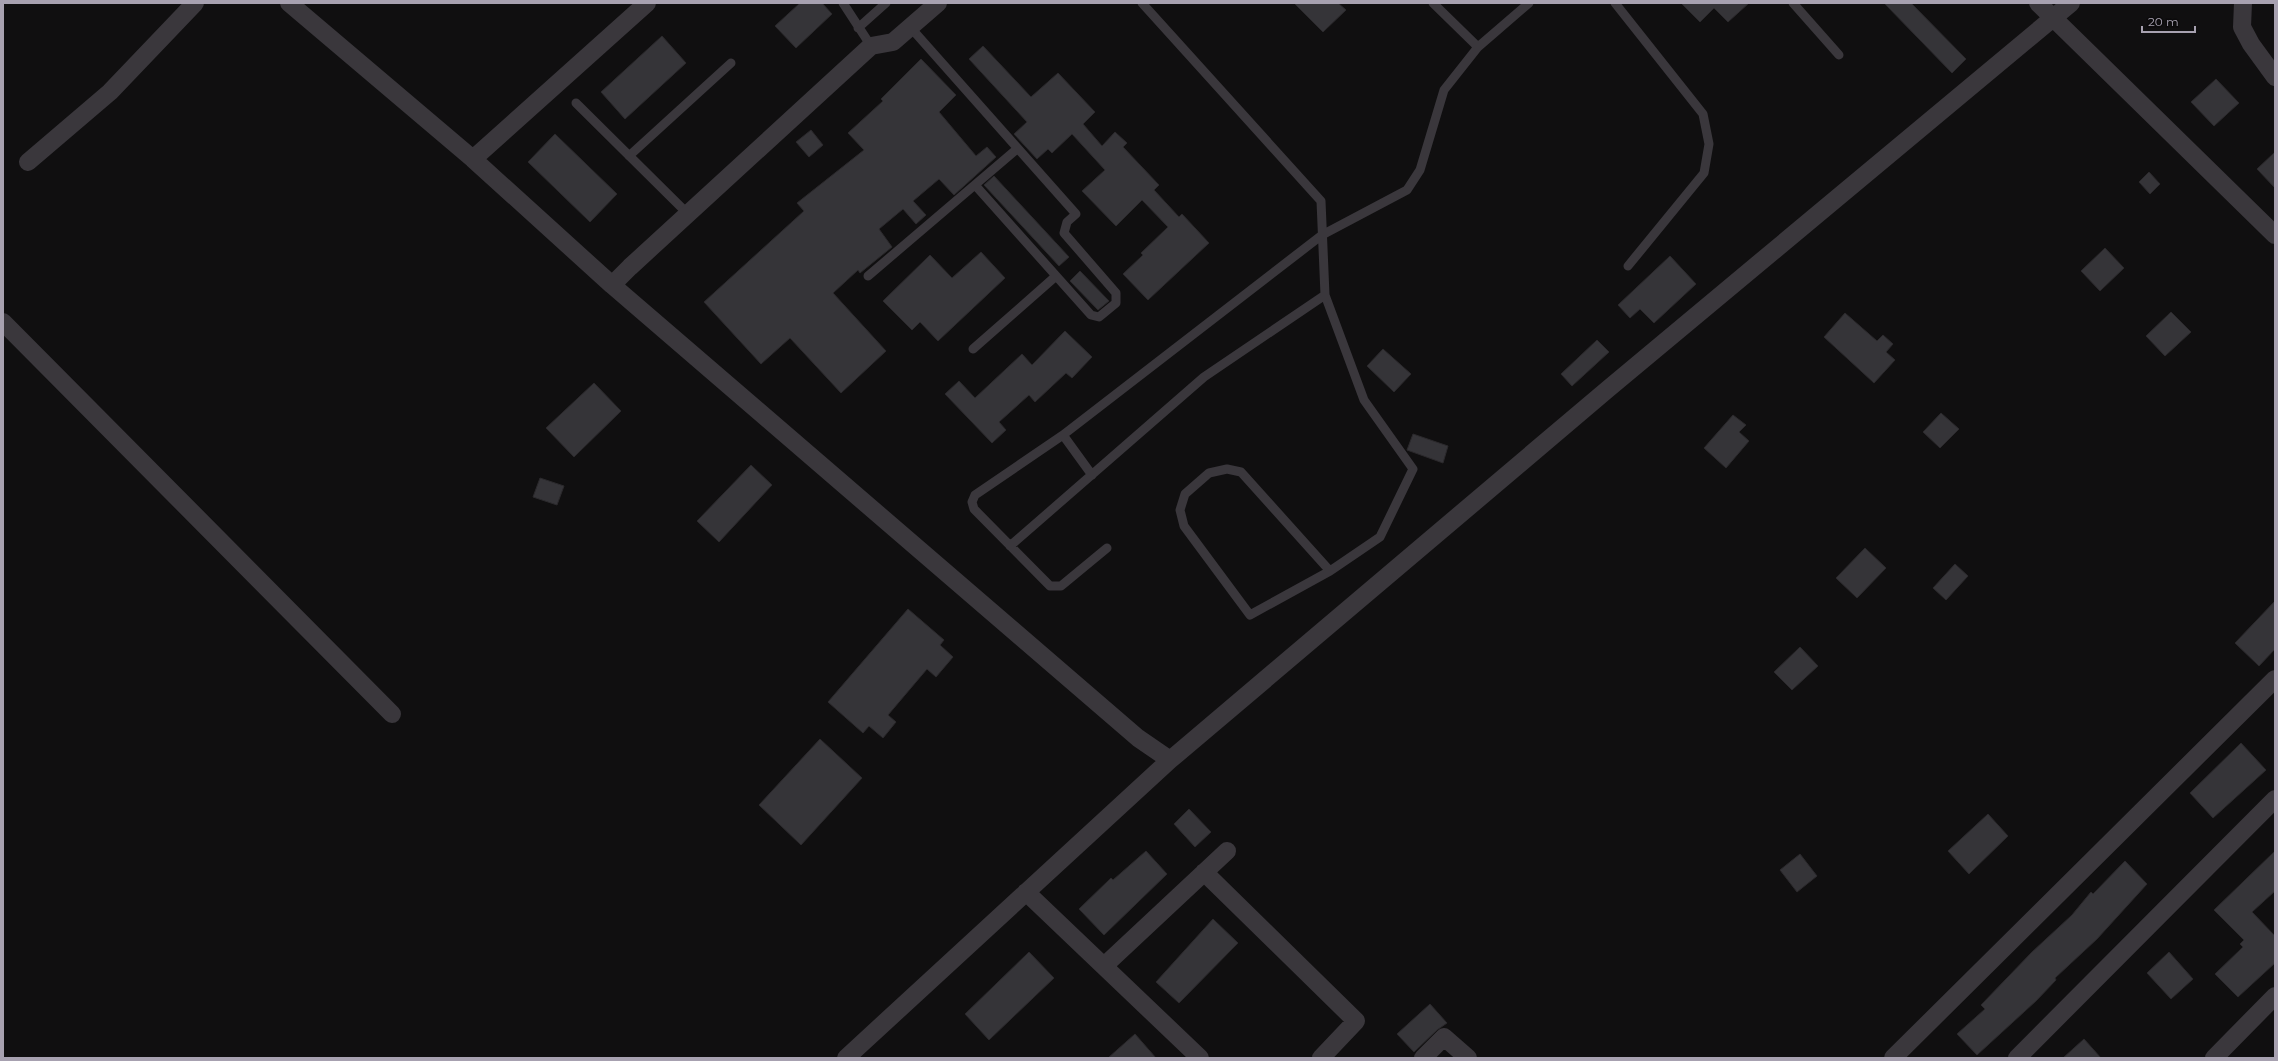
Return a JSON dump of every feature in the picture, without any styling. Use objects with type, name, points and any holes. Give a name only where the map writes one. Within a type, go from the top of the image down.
[{"type":"street","points":[[28,162],[110,92],[195,3]]},
{"type":"street","points":[[289,3],[473,159],[612,286],[1138,738],[1170,760]]},
{"type":"street","points":[[473,159],[647,3]]},
{"type":"street","points":[[612,286],[630,266],[689,215],[871,46],[893,42],[911,28],[938,3]]},
{"type":"street","points":[[2038,3],[2275,235]]},
{"type":"street","points":[[846,1058],[1170,760],[1608,389],[2071,3]]},
{"type":"street","points":[[2243,3],[2242,27],[2251,44],[2275,77]]},
{"type":"street","points":[[3,322],[392,714]]},
{"type":"street","points":[[1893,1058],[2275,679]]},
{"type":"street","points":[[2017,1058],[2275,799]]},
{"type":"street","points":[[1104,966],[1227,851]]},
{"type":"street","points":[[1204,872],[1356,1021],[1321,1058]]},
{"type":"street","points":[[1026,892],[1104,966],[1194,1056]]},
{"type":"street","points":[[2214,1058],[2275,996]]},
{"type":"street","points":[[1423,1058],[1444,1037],[1468,1058]]},
{"type":"lane","points":[[843,3],[871,46]]},
{"type":"lane","points":[[858,28],[886,3]]},
{"type":"lane","points":[[1142,3],[1321,201],[1325,295],[1364,400],[1413,469],[1380,537],[1330,571],[1250,615],[1184,526],[1180,510],[1185,494],[1209,473],[1227,469],[1241,472],[1330,571]]},
{"type":"lane","points":[[1432,3],[1478,47]]},
{"type":"lane","points":[[1107,548],[1061,586],[1050,586],[974,510],[972,502],[975,495],[1063,435],[1322,235],[1407,190],[1420,170],[1444,90],[1478,47],[1528,3]]},
{"type":"lane","points":[[1614,3],[1702,114],[1709,144],[1704,173],[1628,266]]},
{"type":"lane","points":[[1793,3],[1839,55]]},
{"type":"lane","points":[[911,28],[1076,214],[1067,222],[1064,233],[1116,293],[1116,303],[1099,317],[1091,315],[975,185]]},
{"type":"lane","points":[[629,156],[731,63]]},
{"type":"lane","points":[[576,103],[689,215]]},
{"type":"lane","points":[[868,276],[1017,149]]},
{"type":"lane","points":[[973,349],[1056,276]]},
{"type":"lane","points":[[1010,546],[1204,377],[1325,295]]},
{"type":"lane","points":[[1063,435],[1092,475]]},
{"type":"building","points":[[800,3],[822,3],[832,14],[796,48],[775,26]]},
{"type":"building","points":[[1294,3],[1338,3],[1346,10],[1323,32]]},
{"type":"building","points":[[1681,3],[1749,3],[1728,22],[1714,8],[1700,22]]},
{"type":"building","points":[[1884,3],[1911,3],[1966,59],[1952,73]]},
{"type":"building","points":[[662,36],[686,63],[625,119],[601,92]]},
{"type":"building","points":[[983,46],[1031,97],[1058,73],[1095,112],[1083,124],[1102,146],[1115,132],[1127,143],[1123,147],[1159,185],[1154,190],[1179,217],[1182,214],[1209,243],[1148,300],[1123,274],[1143,255],[1141,253],[1168,227],[1142,200],[1116,226],[1082,191],[1105,170],[1072,134],[1052,153],[1048,149],[1037,159],[1014,134],[1027,122],[969,59]]},
{"type":"building","points":[[921,59],[956,95],[939,112],[976,156],[987,147],[996,157],[954,195],[939,179],[913,201],[926,215],[916,224],[903,209],[879,229],[892,247],[860,273],[858,270],[833,293],[886,351],[841,393],[790,338],[761,364],[704,302],[804,211],[797,203],[864,150],[848,133],[883,101],[881,99]]},
{"type":"building","points":[[2216,79],[2239,103],[2214,126],[2191,102]]},
{"type":"building","points":[[811,130],[823,145],[809,157],[796,142]]},
{"type":"building","points":[[555,134],[617,194],[590,222],[528,162]]},
{"type":"building","points":[[2275,152],[2275,188],[2257,169]]},
{"type":"building","points":[[2149,172],[2160,184],[2150,194],[2139,182]]},
{"type":"building","points":[[994,176],[1069,257],[1059,266],[984,185]]},
{"type":"building","points":[[2105,248],[2124,268],[2100,291],[2081,271]]},
{"type":"building","points":[[981,252],[1005,278],[938,341],[920,322],[912,330],[883,301],[930,255],[952,278]]},
{"type":"building","points":[[1670,256],[1696,284],[1654,323],[1640,309],[1630,318],[1618,305]]},
{"type":"building","points":[[1080,271],[1109,301],[1098,310],[1070,281]]},
{"type":"building","points":[[2171,312],[2191,332],[2165,356],[2146,336]]},
{"type":"building","points":[[1845,313],[1877,341],[1883,335],[1893,344],[1886,352],[1895,360],[1874,383],[1824,337]]},
{"type":"building","points":[[1065,331],[1092,357],[1072,378],[1066,373],[1035,402],[1029,395],[999,422],[1006,430],[992,443],[945,394],[959,381],[975,398],[1022,354],[1032,365]]},
{"type":"building","points":[[1597,340],[1609,352],[1572,386],[1561,374]]},
{"type":"building","points":[[1383,349],[1411,374],[1394,392],[1367,366]]},
{"type":"building","points":[[594,383],[621,411],[574,457],[546,428]]},
{"type":"building","points":[[1941,413],[1959,429],[1940,448],[1923,432]]},
{"type":"building","points":[[1733,415],[1746,425],[1739,432],[1749,441],[1726,468],[1704,448]]},
{"type":"building","points":[[1413,434],[1448,446],[1443,463],[1407,450]]},
{"type":"building","points":[[751,465],[772,485],[719,542],[697,521]]},
{"type":"building","points":[[540,478],[564,486],[557,505],[533,497]]},
{"type":"building","points":[[1865,548],[1886,568],[1857,598],[1836,578]]},
{"type":"building","points":[[1955,564],[1968,576],[1946,600],[1933,588]]},
{"type":"building","points":[[2275,601],[2275,649],[2259,666],[2235,643]]},
{"type":"building","points":[[908,609],[944,640],[940,645],[953,657],[936,677],[927,669],[888,715],[896,722],[883,738],[869,726],[863,733],[828,702]]},
{"type":"building","points":[[1800,647],[1818,666],[1792,690],[1774,672]]},
{"type":"building","points":[[820,739],[862,778],[801,845],[759,805]]},
{"type":"building","points":[[2241,743],[2266,770],[2213,818],[2190,793]]},
{"type":"building","points":[[1189,809],[1211,832],[1195,847],[1174,824]]},
{"type":"building","points":[[1988,814],[2008,836],[1969,874],[1948,851]]},
{"type":"building","points":[[1146,851],[1167,874],[1104,935],[1079,909],[1111,878],[1113,880]]},
{"type":"building","points":[[2275,851],[2275,891],[2252,912],[2275,936],[2275,963],[2238,997],[2215,974],[2243,947],[2240,944],[2244,940],[2214,910]]},
{"type":"building","points":[[1800,854],[1817,876],[1797,892],[1780,870]]},
{"type":"building","points":[[2125,861],[2147,884],[2097,939],[2055,978],[2056,980],[2036,1001],[1977,1055],[1957,1034],[1985,1009],[1981,1005],[2032,952],[2072,915],[2091,892],[2093,894]]},
{"type":"building","points":[[1213,919],[1238,943],[1179,1003],[1156,982]]},
{"type":"building","points":[[1029,952],[1054,978],[989,1040],[965,1014]]},
{"type":"building","points":[[2169,952],[2193,979],[2171,999],[2147,973]]},
{"type":"building","points":[[1430,1004],[1447,1023],[1437,1030],[1414,1052],[1397,1034]]},
{"type":"building","points":[[1135,1034],[1156,1058],[1108,1058]]},
{"type":"building","points":[[2084,1039],[2101,1058],[2063,1058]]}]
